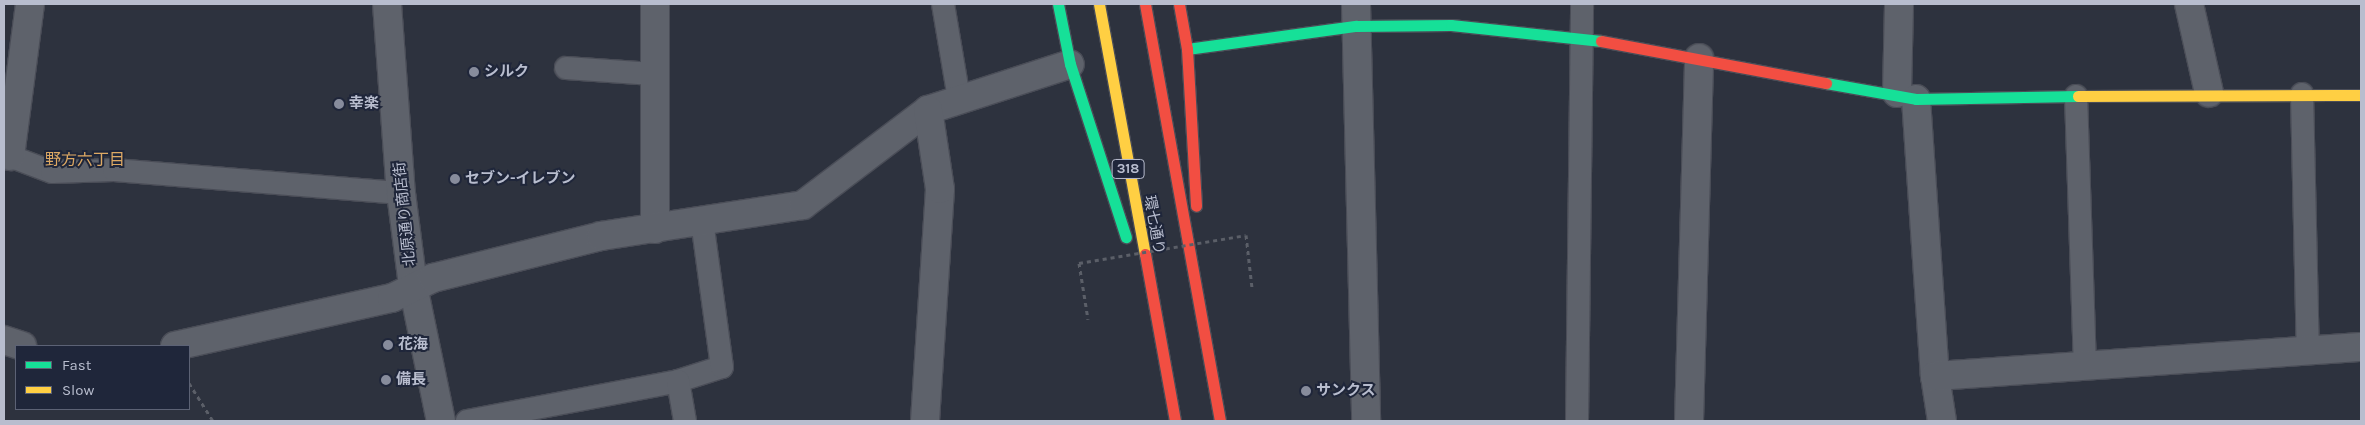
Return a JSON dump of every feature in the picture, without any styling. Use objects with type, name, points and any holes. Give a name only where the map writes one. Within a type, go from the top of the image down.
[{"type":"main road","points":[[1058,4],[1070,64],[1158,334]]},
{"type":"main road","name":"環七通り","points":[[1099,4],[1175,421]]},
{"type":"main road","name":"環七通り","points":[[1145,4],[1220,421]]},
{"type":"main road","points":[[1179,4],[1187,49],[1203,324]]},
{"type":"main road","points":[[1187,49],[1356,15],[1578,37],[1907,96],[2076,96],[2209,93],[2361,95]]},
{"type":"street","points":[[7,155],[30,4]]},
{"type":"street","points":[[655,4],[655,229]]},
{"type":"street","points":[[1899,4],[1935,376],[1942,421]]},
{"type":"street","points":[[2189,4],[2209,93]]},
{"type":"street","name":"北原通り商店街","points":[[381,5],[413,286],[441,421]]},
{"type":"street","points":[[1356,15],[1366,421]]},
{"type":"street","points":[[1689,421],[1699,58]]},
{"type":"street","points":[[180,345],[392,298],[413,286],[601,236],[803,205],[928,110],[1070,64]]},
{"type":"street","points":[[925,421],[940,190],[928,110]]},
{"type":"street","points":[[4,340],[19,345]]},
{"type":"street","points":[[1935,376],[2361,347]]},
{"type":"lane","points":[[943,4],[959,99]]},
{"type":"lane","points":[[1577,421],[1578,37],[1582,4]]},
{"type":"lane","points":[[566,68],[654,74]]},
{"type":"lane","points":[[2302,94],[2308,350]]},
{"type":"lane","points":[[2076,96],[2085,366]]},
{"type":"lane","points":[[7,155],[52,172],[114,170],[401,193]]},
{"type":"lane","points":[[467,421],[678,381],[722,367],[702,221]]},
{"type":"lane","points":[[678,381],[685,421]]},
{"type":"path","points":[[1088,319],[1079,263],[1246,235],[1252,288]]},
{"type":"path","points":[[190,385],[213,421]]},
{"type":"traffic: fast","points":[[1058,4],[1070,64],[1126,237]]},
{"type":"traffic: fast","points":[[1187,49],[1356,26],[1451,25],[1601,41]]},
{"type":"traffic: fast","points":[[1826,83],[1916,99],[2078,96]]},
{"type":"traffic: slow","points":[[1099,4],[1145,254]]},
{"type":"traffic: slow","points":[[2078,96],[2361,95]]},
{"type":"traffic: jam","points":[[1145,4],[1220,421]]},
{"type":"traffic: jam","points":[[1179,4],[1187,49],[1196,206]]},
{"type":"traffic: jam","points":[[1601,41],[1826,83]]},
{"type":"traffic: jam","points":[[1145,254],[1175,421]]},
{"type":"place","name":"シルク","points":[[474,72]]},
{"type":"place","name":"幸楽","points":[[339,104]]},
{"type":"place","name":"セブン-イレブン","points":[[455,179]]},
{"type":"place","name":"花海","points":[[388,345]]},
{"type":"place","name":"備長","points":[[386,380]]},
{"type":"place","name":"サンクス","points":[[1306,391]]},
{"type":"district","name":"野方六丁目","points":[[85,160]]}]
